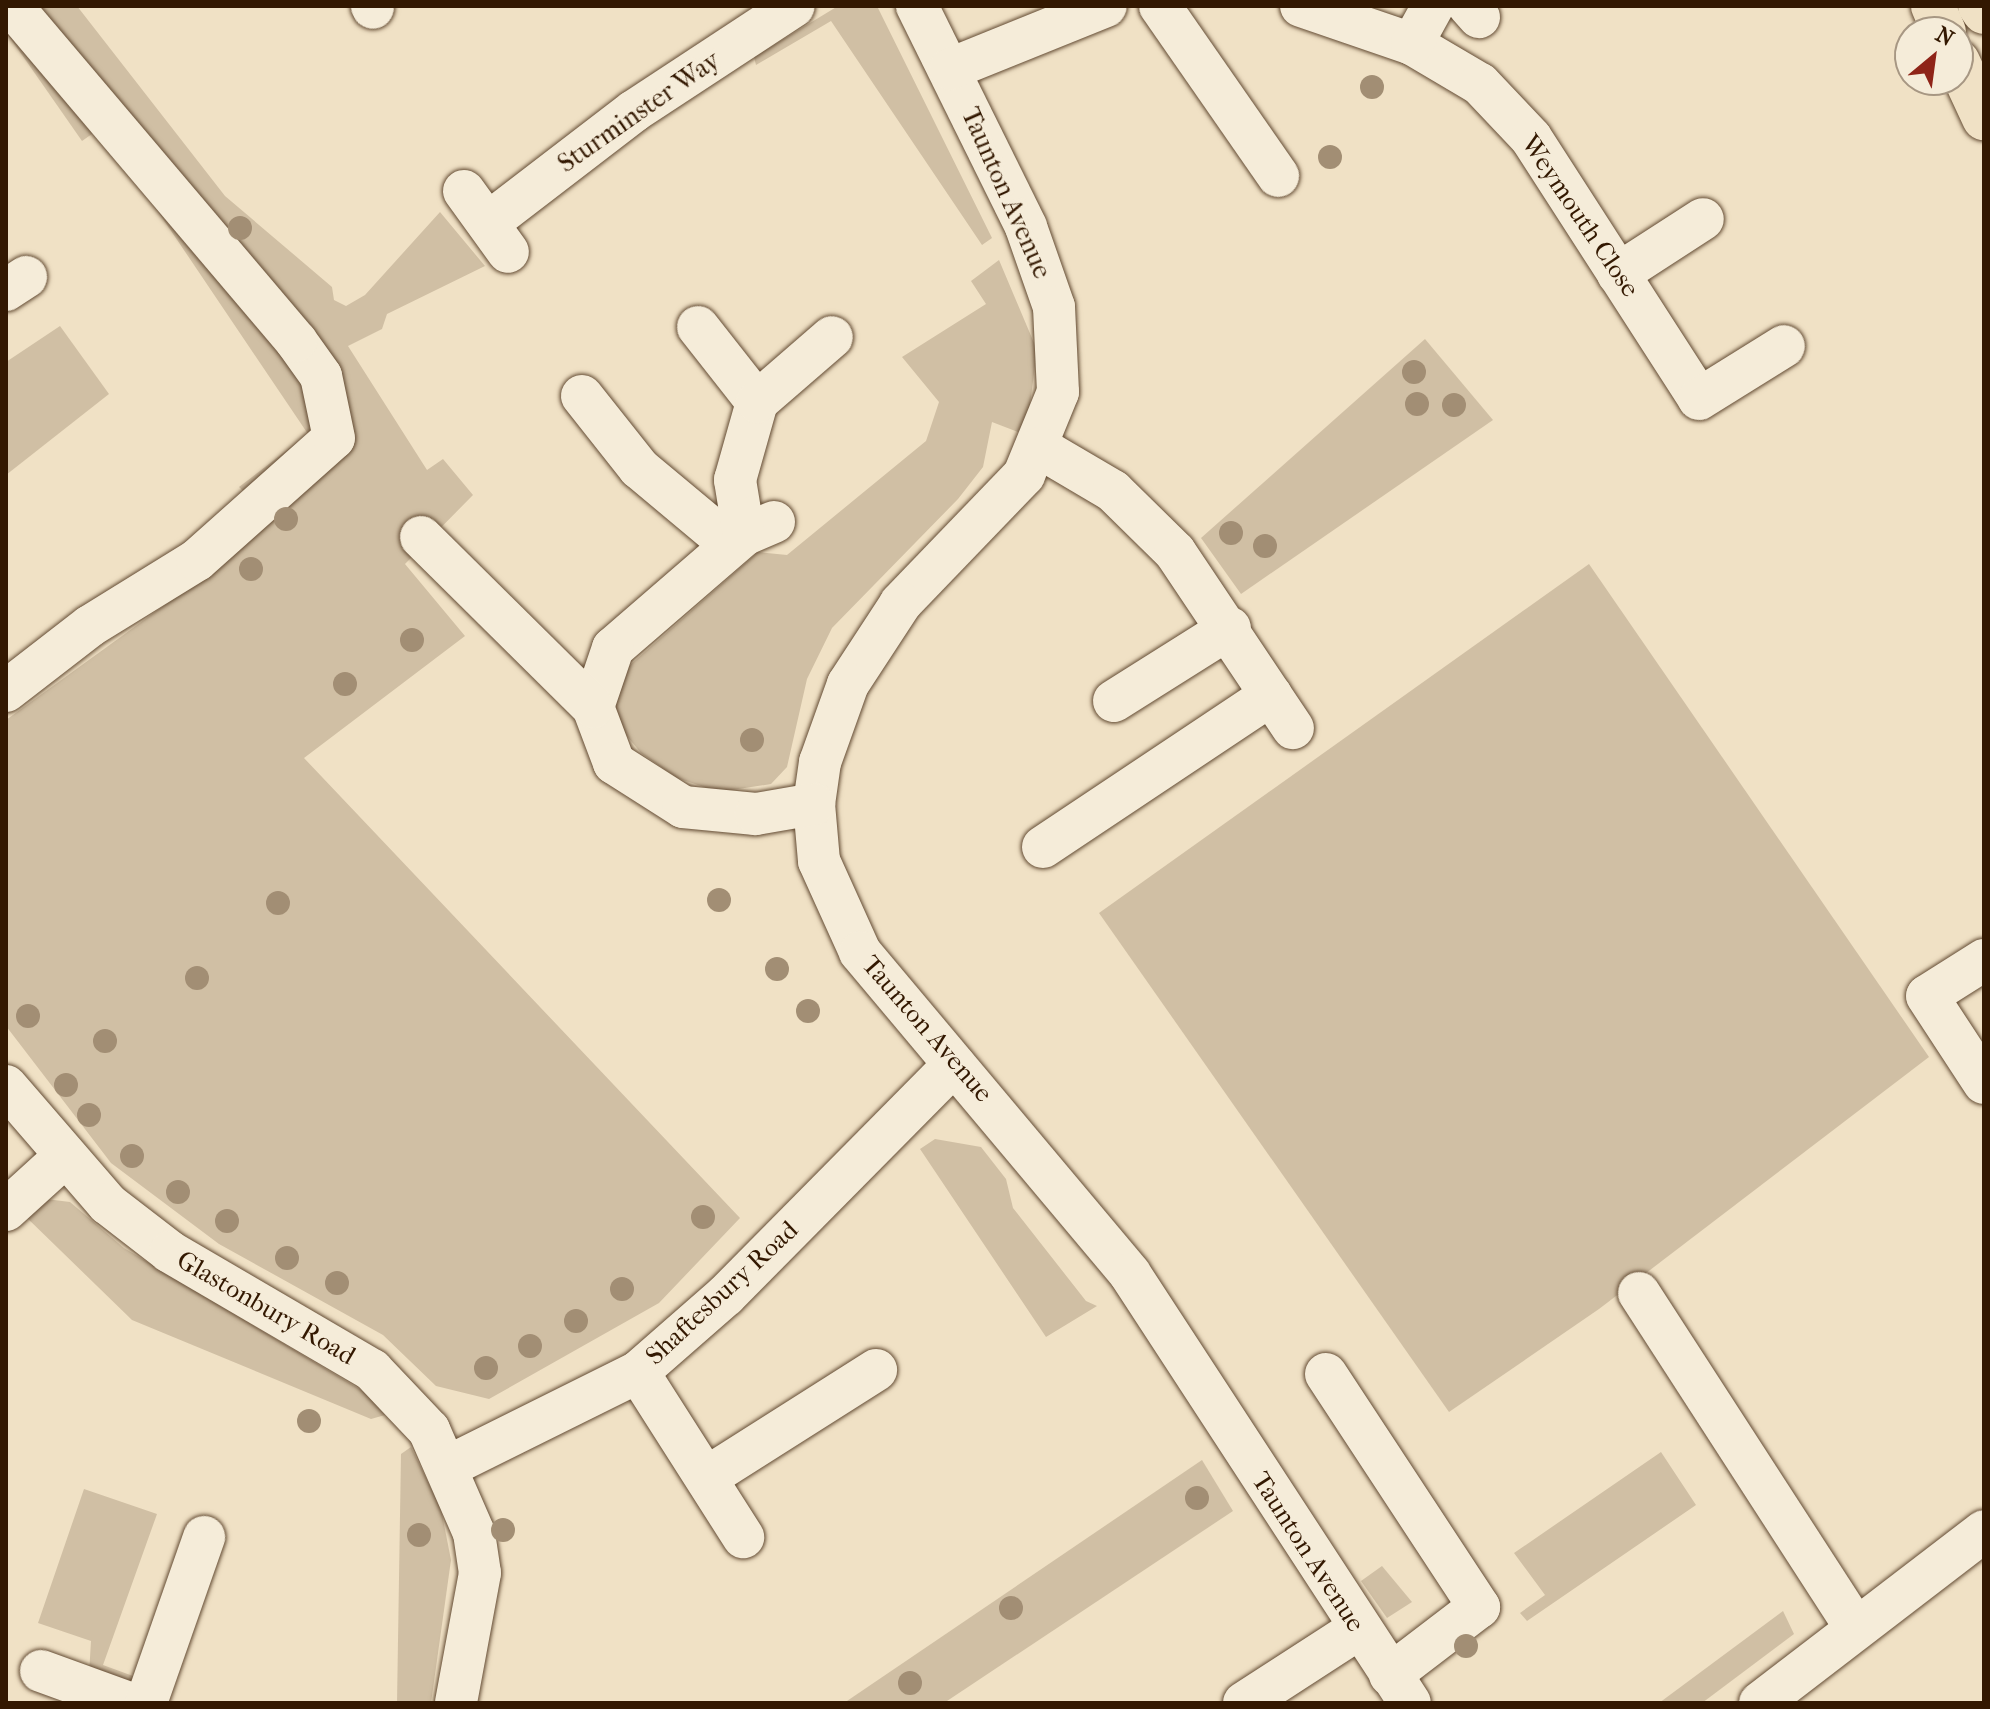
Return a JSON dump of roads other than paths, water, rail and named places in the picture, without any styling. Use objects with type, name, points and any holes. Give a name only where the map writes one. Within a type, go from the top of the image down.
[{"type":"highway","points":[[1980,6],[1984,12]]},
{"type":"highway","points":[[1974,96],[1984,118]]},
{"type":"street","points":[[6,691],[90,626],[197,560],[334,438],[332,404],[302,349],[12,6]]},
{"type":"street","name":"Sturminster Way","points":[[487,222],[634,111],[794,6]]},
{"type":"street","name":"Taunton Avenue","points":[[917,6],[1026,227],[1054,307],[1058,392],[1040,448],[1024,475],[875,633],[830,726],[814,804],[835,908],[887,989],[1130,1274],[1357,1630],[1400,1689]]},
{"type":"street","points":[[950,69],[1106,6]]},
{"type":"street","points":[[1160,6],[1278,176]]},
{"type":"street","name":"Weymouth Close","points":[[1301,6],[1412,44],[1480,84],[1531,138],[1699,399],[1784,346]]},
{"type":"street","points":[[1412,44],[1433,6]]},
{"type":"street","points":[[1618,274],[1703,219]]},
{"type":"street","points":[[698,327],[757,402]]},
{"type":"street","points":[[750,534],[735,480],[757,402],[832,337]]},
{"type":"street","points":[[582,396],[639,468],[750,534]]},
{"type":"street","points":[[1040,448],[1144,518],[1230,628],[1282,711],[1043,847]]},
{"type":"street","points":[[593,707],[613,648],[750,534]]},
{"type":"street","points":[[421,537],[593,707],[614,763],[683,807],[756,814],[814,804]]},
{"type":"street","points":[[1114,701],[1230,628]]},
{"type":"street","points":[[1984,960],[1927,996],[1984,1083]]},
{"type":"street","name":"Shaftesbury Road","points":[[449,1466],[638,1372],[726,1295],[954,1065]]},
{"type":"street","name":"Glastonbury Road","points":[[6,1086],[62,1159],[170,1252],[372,1370],[429,1430],[449,1466],[480,1573],[456,1703]]},
{"type":"street","points":[[6,1210],[62,1159]]},
{"type":"street","points":[[1639,1293],[1856,1628]]},
{"type":"street","points":[[709,1476],[876,1370]]},
{"type":"street","points":[[638,1372],[709,1476],[743,1537]]},
{"type":"street","points":[[1326,1374],[1479,1607],[1400,1689]]},
{"type":"street","points":[[146,1703],[204,1537]]},
{"type":"street","points":[[1760,1703],[1856,1628],[1980,1542]]},
{"type":"street","points":[[1244,1703],[1357,1630]]},
{"type":"street","points":[[41,1671],[129,1703]]}]
